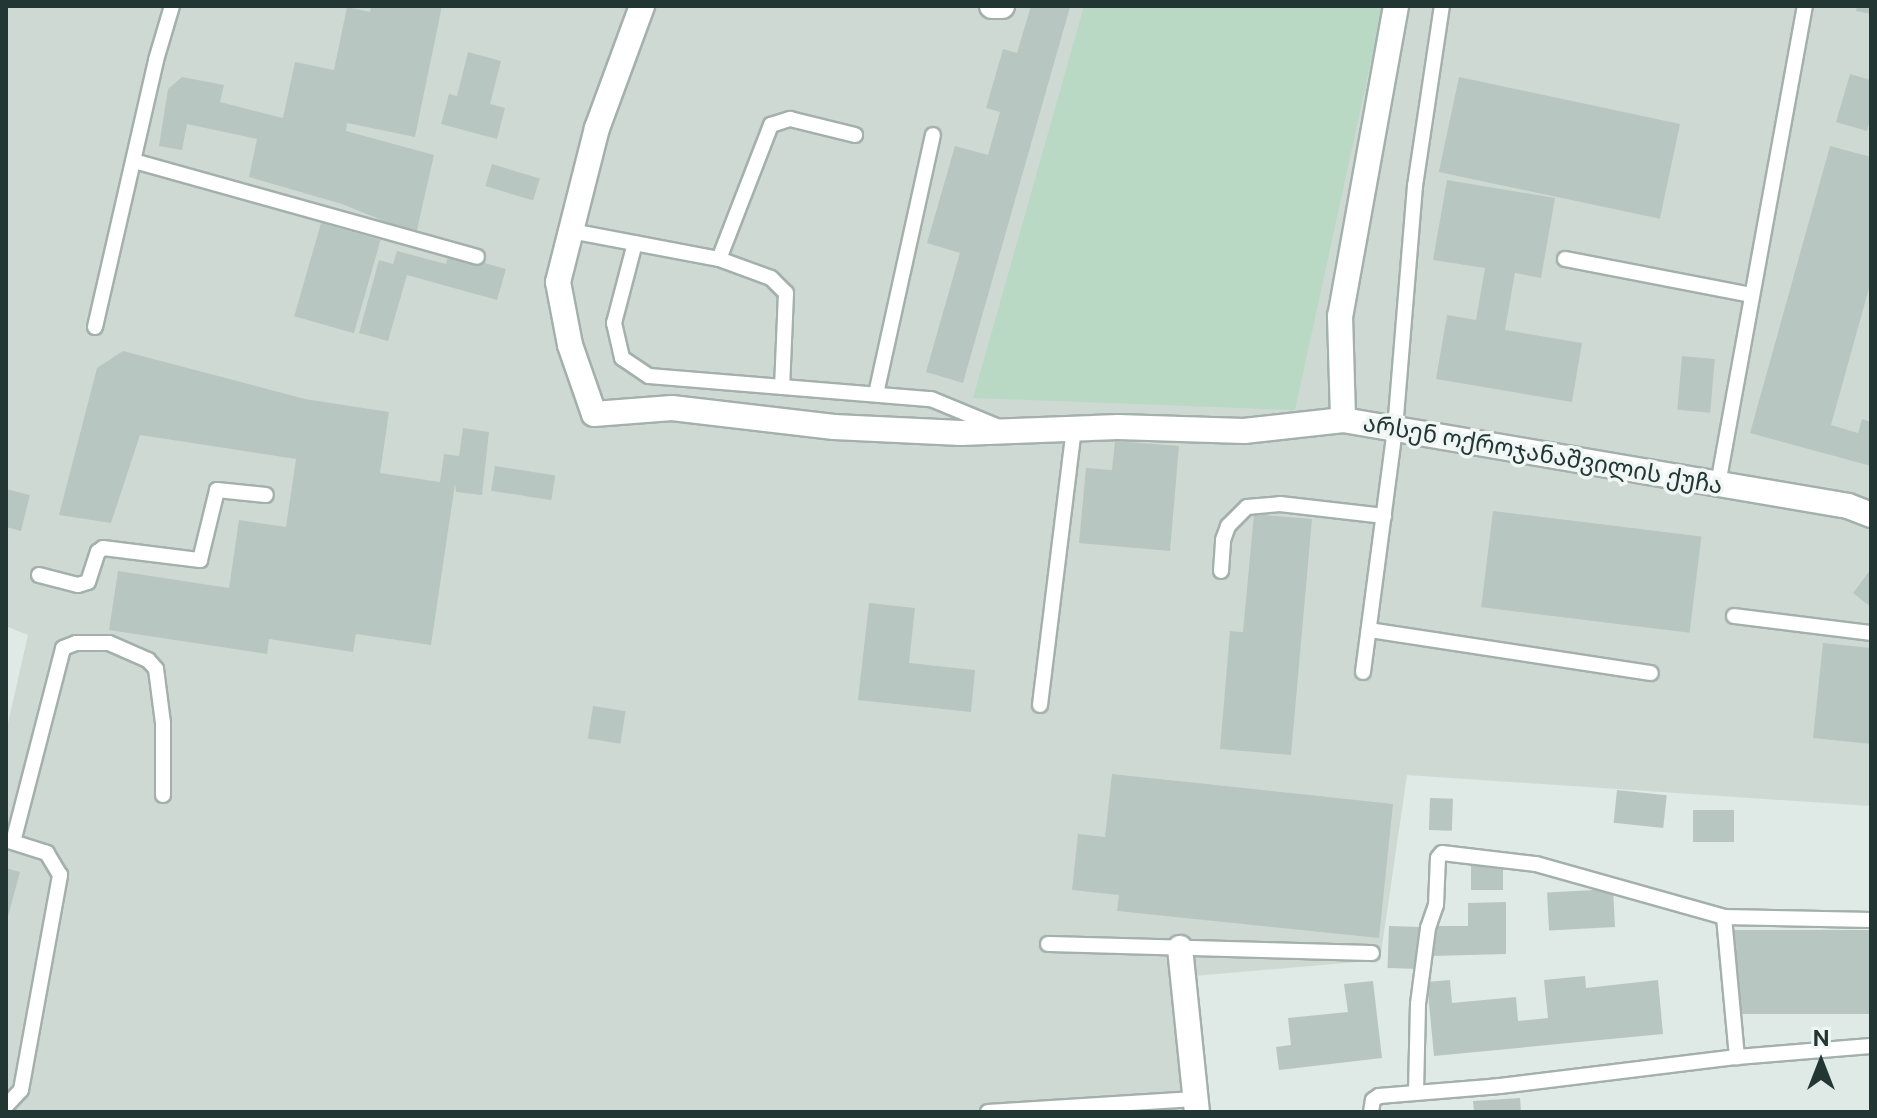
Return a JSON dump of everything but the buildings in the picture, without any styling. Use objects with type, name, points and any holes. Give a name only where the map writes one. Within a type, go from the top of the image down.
[{"type":"street","points":[[642,6],[597,128],[558,282],[570,345],[594,414],[672,408],[834,427],[961,433],[1074,429],[1244,431],[1343,420]]},
{"type":"street","points":[[992,6],[1002,6]]},
{"type":"street","name":"არსენ ოქროჯანაშვილის ქუჩა","points":[[1396,6],[1340,316],[1343,420],[1848,506],[1871,515]]},
{"type":"street","points":[[1180,948],[1196,1105]]},
{"type":"lane","points":[[95,327],[172,6]]},
{"type":"lane","points":[[1363,672],[1395,429],[1415,186],[1442,6]]},
{"type":"lane","points":[[1718,484],[1805,6]]},
{"type":"lane","points":[[719,259],[771,125],[790,119],[855,135]]},
{"type":"lane","points":[[876,394],[933,135]]},
{"type":"lane","points":[[134,161],[477,257]]},
{"type":"lane","points":[[571,231],[719,259],[771,278],[786,293],[782,387]]},
{"type":"lane","points":[[635,243],[614,323],[622,358],[649,376],[931,399],[1010,431]]},
{"type":"lane","points":[[1565,259],[1752,295]]},
{"type":"lane","points":[[1040,705],[1074,429]]},
{"type":"lane","points":[[39,575],[78,585],[88,582],[98,552],[103,548],[200,560],[217,490],[266,495]]},
{"type":"lane","points":[[1221,571],[1223,540],[1228,526],[1247,507],[1280,504],[1384,516]]},
{"type":"lane","points":[[1734,616],[1871,633]]},
{"type":"lane","points":[[1369,630],[1651,673]]},
{"type":"lane","points":[[6,1106],[21,1090],[60,875],[47,853],[10,841],[63,648],[76,643],[109,643],[148,660],[156,669],[163,723],[163,795]]},
{"type":"lane","points":[[1416,1092],[1418,1004],[1428,928],[1436,905],[1438,858],[1442,853],[1536,864],[1724,917],[1871,920]]},
{"type":"lane","points":[[1724,917],[1737,1057]]},
{"type":"lane","points":[[1048,944],[1372,953]]},
{"type":"lane","points":[[1371,1112],[1373,1100],[1379,1096],[1500,1086],[1737,1057],[1871,1046]]},
{"type":"lane","points":[[988,1112],[1196,1105]]},
{"type":"shaded area","points":[[6,6],[1871,6],[1871,806],[1407,775],[1380,960],[1171,978],[1183,1112],[6,1112],[6,732],[28,635],[6,626]]},
{"type":"green space","points":[[1084,6],[1383,6],[1295,410],[973,398]]}]
